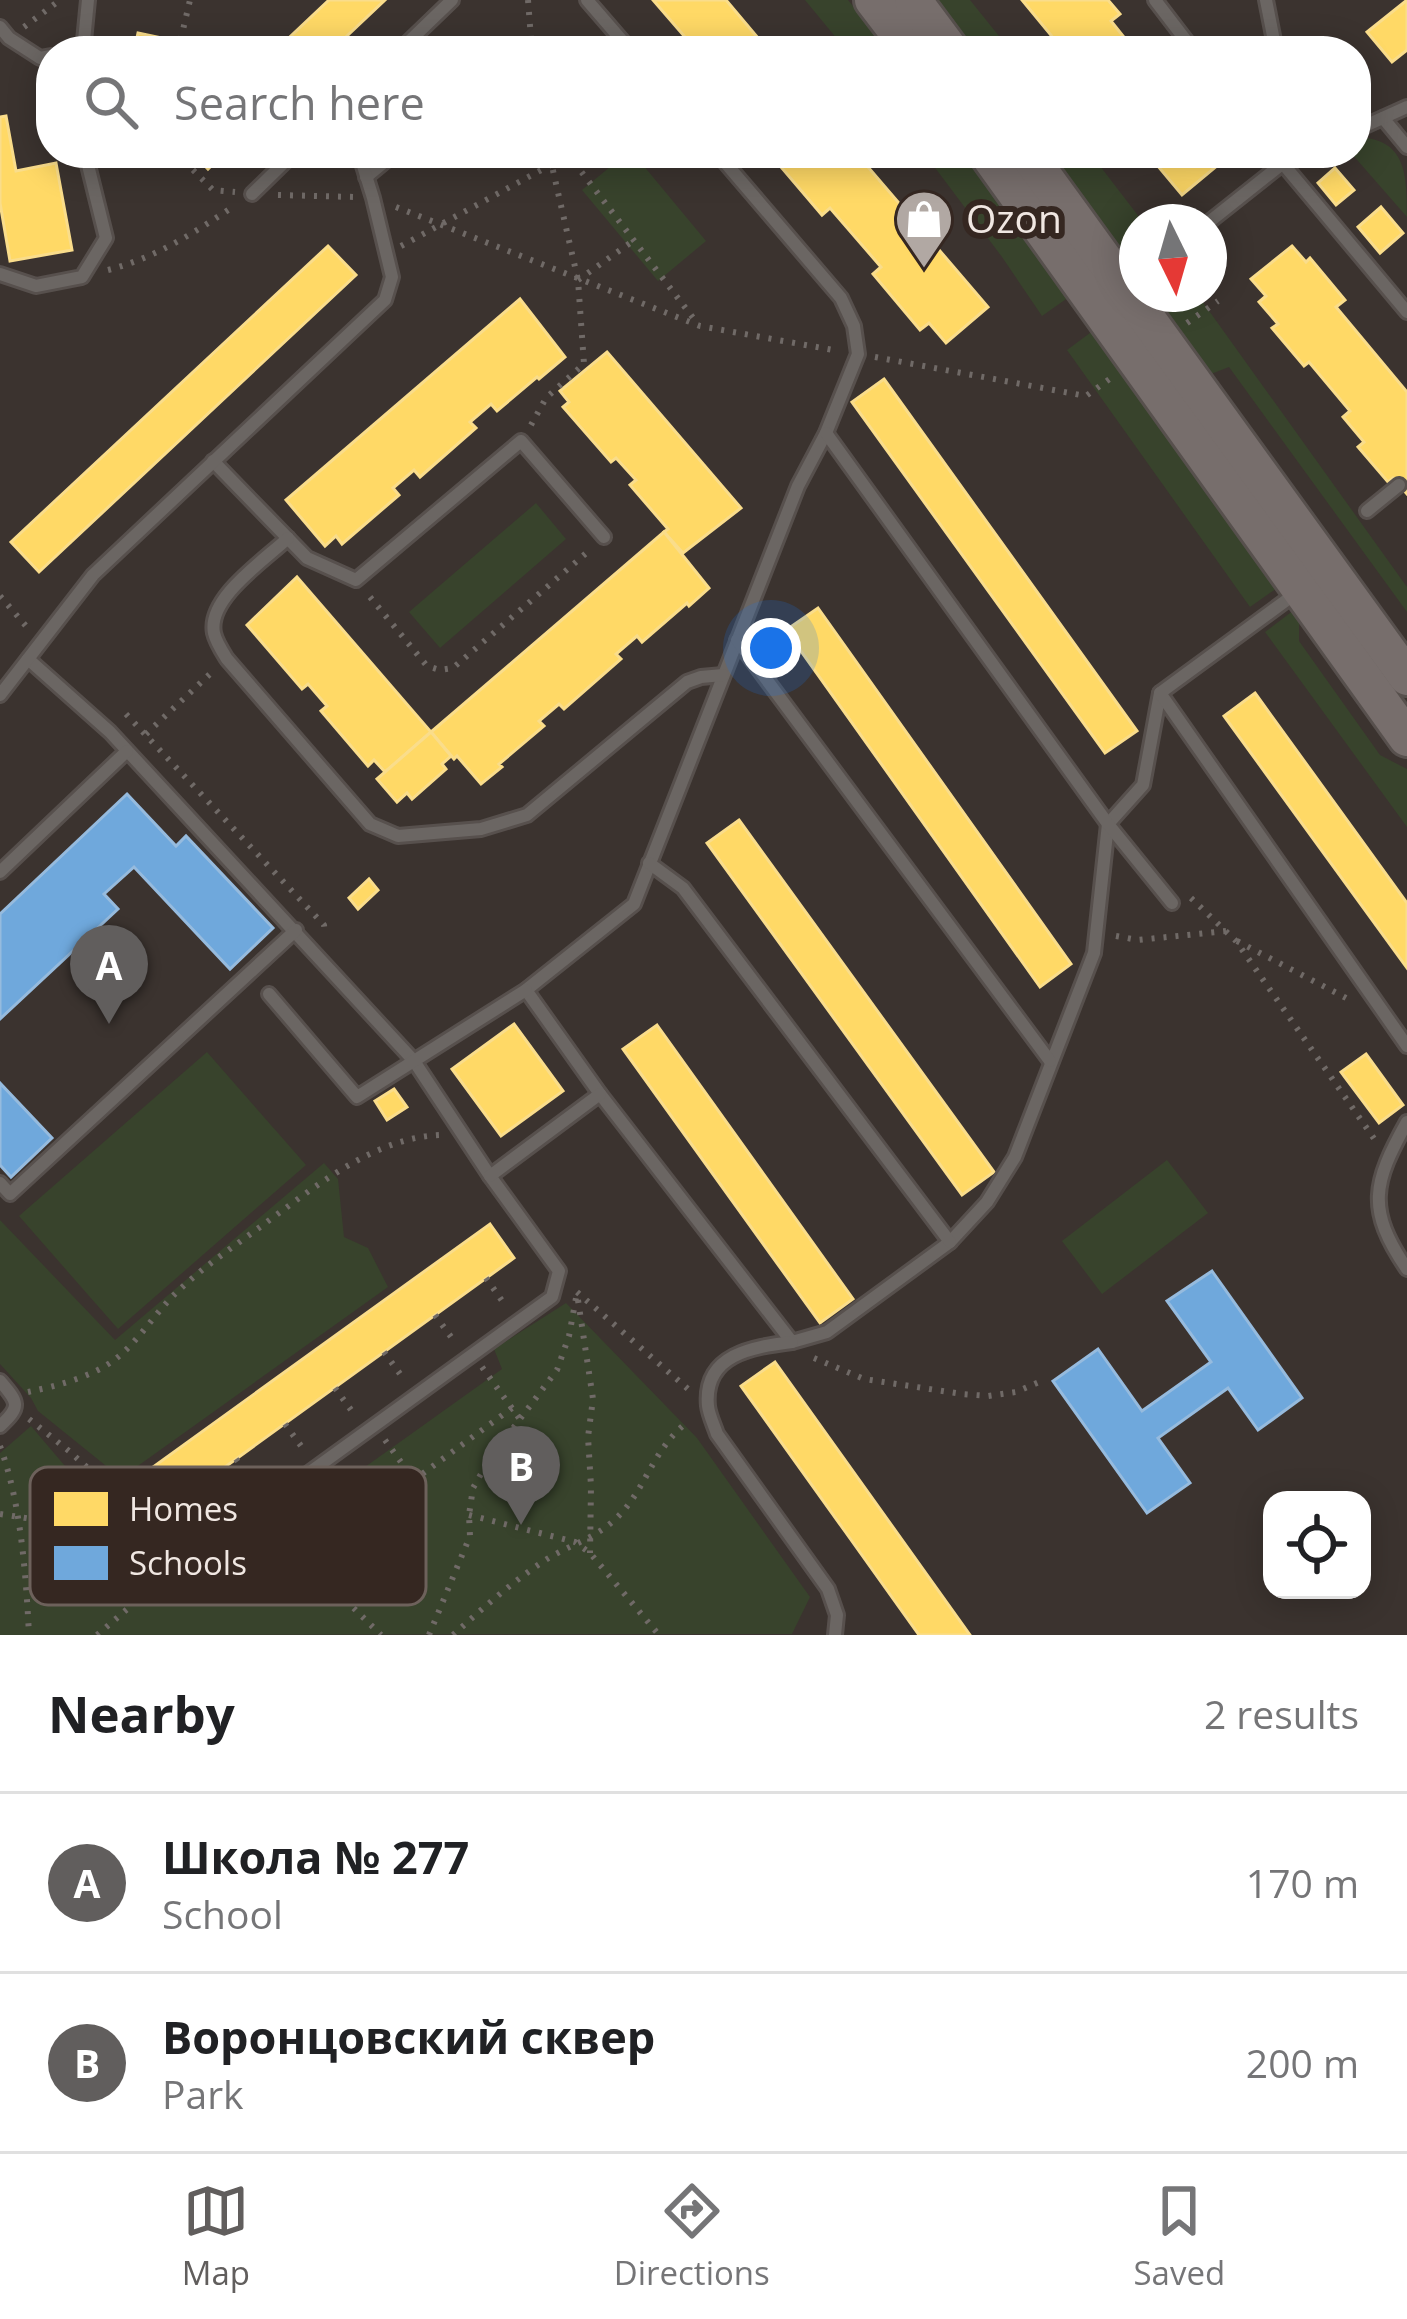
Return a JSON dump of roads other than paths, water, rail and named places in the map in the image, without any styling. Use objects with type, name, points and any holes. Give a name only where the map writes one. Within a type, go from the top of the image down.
[{"type":"street","points":[[874,0],[901,36]]},
{"type":"street","points":[[913,0],[940,36]]},
{"type":"street","points":[[1001,168],[1119,290]]},
{"type":"street","points":[[1037,168],[1119,290]]},
{"type":"street","points":[[1132,312],[1300,591],[1407,738]]},
{"type":"street","points":[[1136,312],[1407,677]]},
{"type":"lane","points":[[84,36],[88,0]]},
{"type":"lane","points":[[415,36],[452,0]]},
{"type":"lane","points":[[587,0],[618,36]]},
{"type":"lane","points":[[1155,0],[1183,36]]},
{"type":"lane","points":[[1267,0],[1273,36]]},
{"type":"lane","points":[[4,33],[36,55]]},
{"type":"lane","points":[[1371,123],[1407,107]]},
{"type":"lane","points":[[1383,118],[1407,147]]},
{"type":"lane","points":[[0,274],[36,286],[82,277],[106,238],[89,168]]},
{"type":"lane","points":[[252,194],[279,168]]},
{"type":"lane","points":[[0,695],[93,575],[385,299],[392,278],[363,168]]},
{"type":"lane","points":[[366,177],[376,168]]},
{"type":"lane","points":[[269,994],[358,1097],[526,990],[634,904],[798,486],[826,434],[858,354],[854,326],[841,298],[730,168]]},
{"type":"lane","points":[[1227,205],[1267,168]]},
{"type":"lane","points":[[1288,168],[1407,312]]},
{"type":"lane","points":[[826,434],[1108,824],[1172,903]]},
{"type":"lane","points":[[213,461],[307,558],[356,580],[521,441],[604,538]]},
{"type":"lane","points":[[1367,511],[1399,485]]},
{"type":"lane","points":[[288,538],[223,598],[214,616],[214,636],[227,659],[370,824],[398,836],[482,829],[527,815],[687,682],[724,676]]},
{"type":"lane","points":[[835,1635],[837,1615],[828,1589],[717,1434],[708,1407],[710,1382],[725,1360],[753,1347],[827,1332],[950,1242],[987,1202],[1016,1157],[1094,953],[1108,824],[1143,785],[1160,694],[1330,569]]},
{"type":"lane","points":[[737,640],[1050,1061]]},
{"type":"lane","points":[[28,659],[110,732],[414,1061],[560,1271],[552,1297],[473,1361],[316,1467]]},
{"type":"lane","points":[[1160,694],[1407,1046]]},
{"type":"lane","points":[[0,872],[127,751]]},
{"type":"lane","points":[[649,863],[683,888],[950,1242]]},
{"type":"lane","points":[[0,1184],[10,1194],[296,930]]},
{"type":"lane","points":[[526,990],[600,1094],[792,1342]]},
{"type":"lane","points":[[490,1176],[600,1094]]},
{"type":"lane","points":[[1407,1122],[1387,1157],[1378,1191],[1387,1240],[1407,1269]]},
{"type":"lane","points":[[0,1381],[16,1405],[0,1426]]},
{"type":"place","name":"Ozon","points":[[924,270]]},
{"type":"place","name":"Школа № 277","points":[[109,1024]]},
{"type":"place","name":"Воронцовский сквер","points":[[521,1525]]}]
